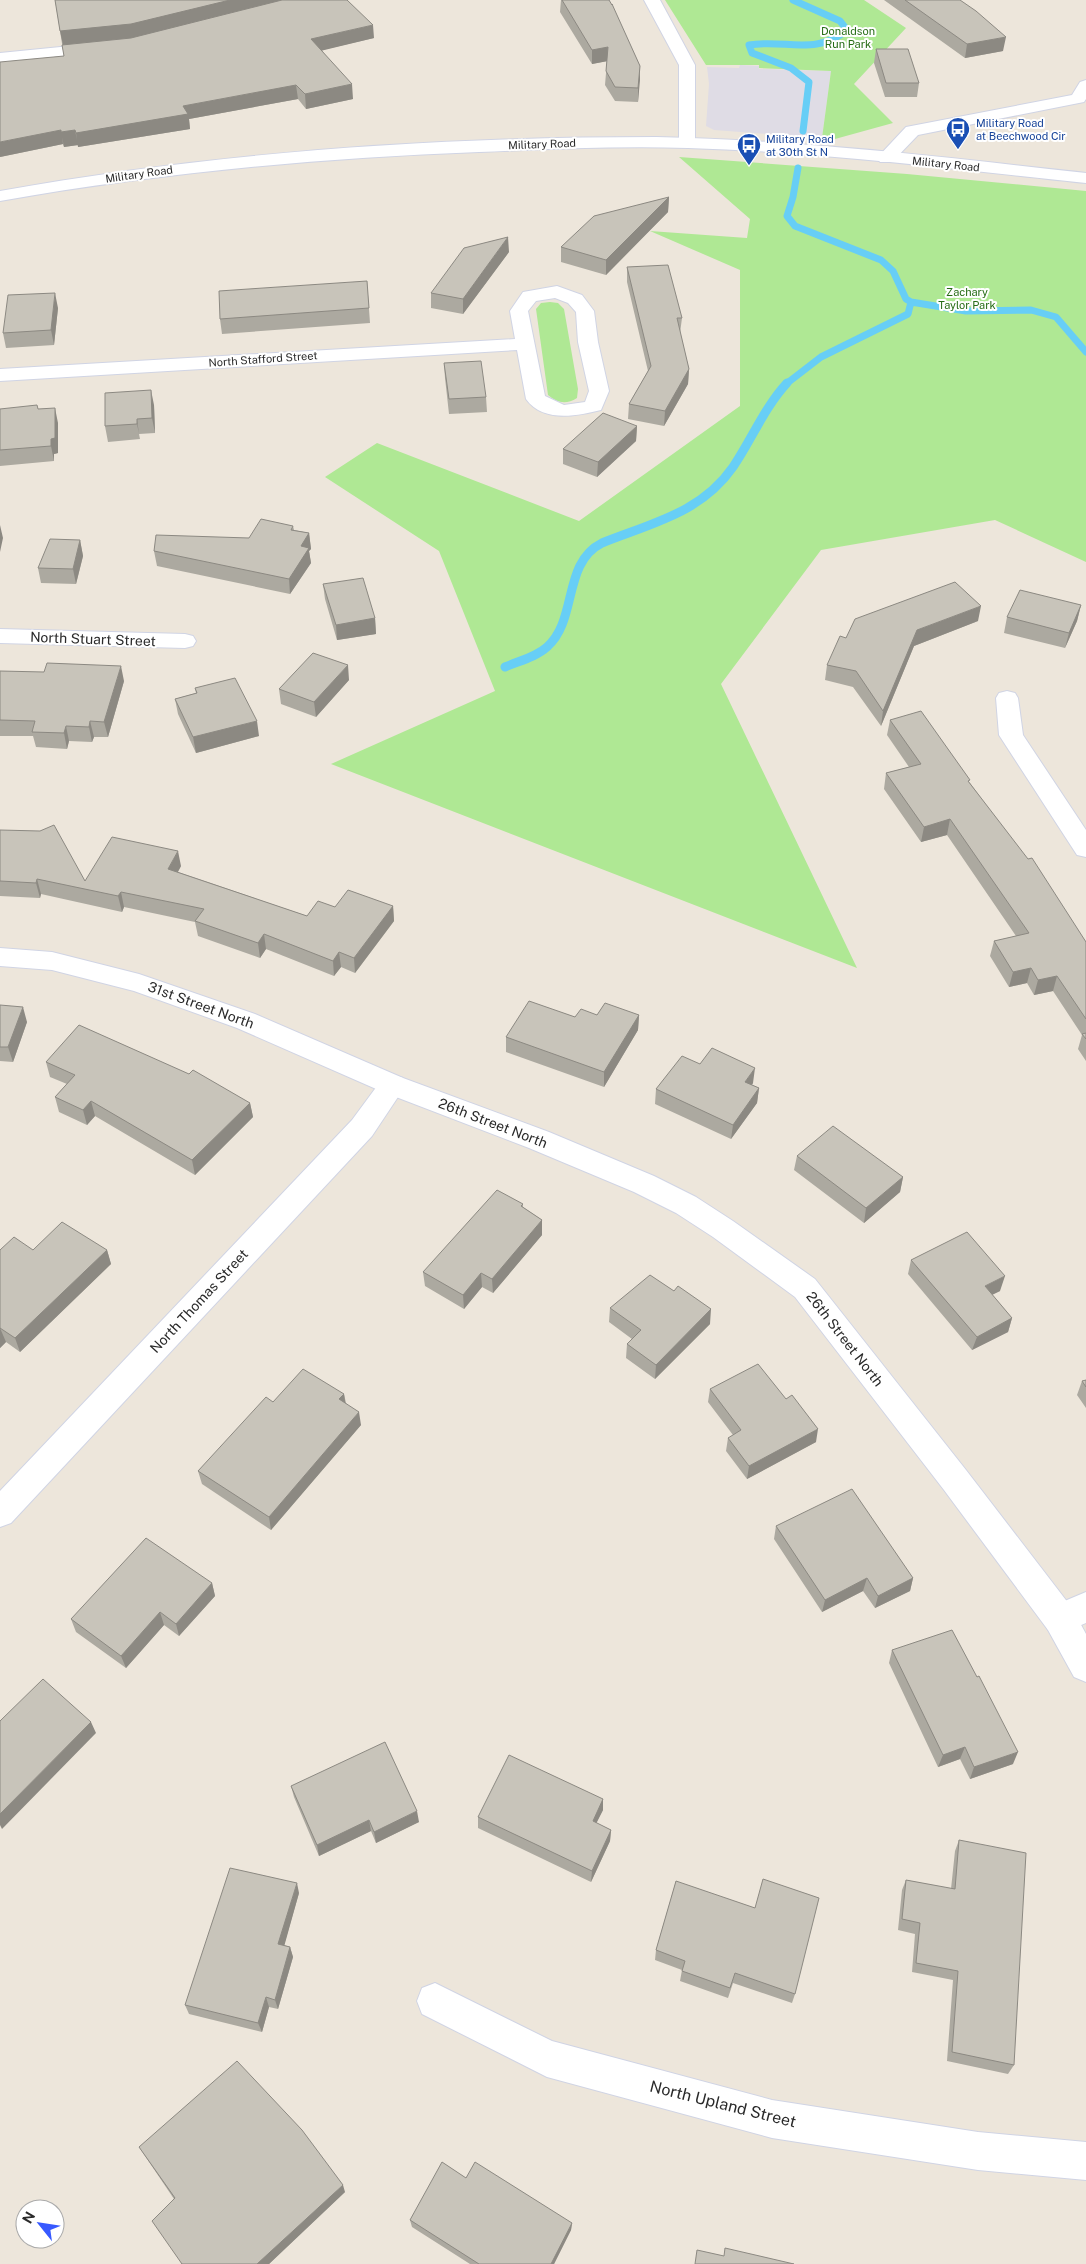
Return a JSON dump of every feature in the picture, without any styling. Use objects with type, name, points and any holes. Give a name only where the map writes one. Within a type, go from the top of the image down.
[{"type":"street","points":[[652,0],[687,64],[687,143]]},
{"type":"street","points":[[0,58],[114,47]]},
{"type":"street","points":[[886,158],[912,131],[1083,95]]},
{"type":"street","name":"Military Road","points":[[0,196],[174,169],[349,153],[575,142],[687,143],[886,158],[1086,178]]},
{"type":"street","points":[[557,292],[575,299],[585,311],[588,342],[599,391],[594,406],[572,411],[552,410],[536,399],[526,344],[519,311],[530,296],[557,292]]},
{"type":"street","name":"North Stafford Street","points":[[0,375],[526,344]]},
{"type":"street","name":"North Stuart Street","points":[[0,636],[185,641]]},
{"type":"street","points":[[1008,698],[1011,735],[1086,849]]},
{"type":"street","name":"31st Street North","points":[[0,957],[52,961],[139,983],[246,1021],[393,1085]]},
{"type":"street","name":"North Thomas Street","points":[[0,1513],[362,1128],[393,1085]]},
{"type":"street","name":"26th Street North","points":[[393,1085],[539,1140],[644,1184],[686,1205],[805,1288],[955,1480],[1073,1613],[1086,1666]]},
{"type":"street","name":"North Upland Street","points":[[435,2001],[547,2058],[772,2119],[978,2151],[1086,2161]]},
{"type":"shaded area","points":[[740,65],[759,66],[759,69],[831,71],[822,138],[714,130],[706,126],[709,84],[707,67],[739,68]]},
{"type":"green space","name":"Donaldson Run Park","points":[[665,0],[864,0],[906,28],[854,84],[893,123],[835,139],[822,138],[831,71],[759,68],[759,65],[706,65]]},
{"type":"green space","name":"Zachary Taylor Park","points":[[679,157],[907,174],[1086,191],[1086,562],[995,520],[821,550],[721,684],[857,968],[331,764],[495,691],[439,551],[325,477],[377,443],[579,521],[740,406],[740,270],[650,231],[747,238],[750,219]]},
{"type":"green space","points":[[541,303],[558,303],[564,309],[578,389],[577,398],[569,402],[555,400],[548,395],[536,309]]},
{"type":"building","points":[[55,0],[230,0],[131,24],[60,31]]},
{"type":"building","points":[[282,0],[347,0],[373,25],[311,39],[352,84],[305,94],[296,85],[183,106],[188,114],[76,133],[75,130],[61,132],[61,130],[0,142],[0,62],[64,56],[62,45],[131,38]]},
{"type":"building","points":[[562,0],[609,0],[640,66],[638,88],[615,87],[606,71],[608,47],[592,50]]},
{"type":"building","points":[[905,0],[960,0],[1006,37],[967,44]]},
{"type":"building","points":[[876,49],[908,49],[919,83],[886,83]]},
{"type":"building","points":[[669,197],[606,260],[561,247],[594,216]]},
{"type":"building","points":[[508,237],[463,299],[431,293],[464,248]]},
{"type":"building","points":[[668,265],[682,318],[677,318],[689,369],[665,411],[629,404],[651,366],[627,267]]},
{"type":"building","points":[[367,281],[369,308],[220,319],[219,291]]},
{"type":"building","points":[[55,293],[51,330],[3,333],[8,295]]},
{"type":"building","points":[[481,361],[486,397],[449,399],[444,363]]},
{"type":"building","points":[[151,390],[152,418],[137,419],[137,424],[105,426],[105,393]]},
{"type":"building","points":[[37,405],[38,409],[55,408],[55,438],[51,439],[51,446],[0,450],[0,409]]},
{"type":"building","points":[[603,413],[637,426],[598,462],[563,449]]},
{"type":"building","points":[[261,519],[293,526],[291,530],[309,533],[301,546],[309,548],[289,579],[154,551],[156,535],[249,538]]},
{"type":"building","points":[[50,539],[80,540],[73,569],[38,568]]},
{"type":"building","points":[[363,578],[375,618],[336,625],[323,584]]},
{"type":"building","points":[[955,582],[981,606],[917,630],[883,711],[856,671],[827,665],[840,636],[846,638],[855,619]]},
{"type":"building","points":[[1020,590],[1081,605],[1069,633],[1007,617]]},
{"type":"building","points":[[313,653],[348,665],[314,702],[279,689]]},
{"type":"building","points":[[47,663],[121,666],[104,722],[90,721],[89,727],[66,726],[64,733],[32,732],[35,721],[0,720],[0,671],[44,672]]},
{"type":"building","points":[[235,678],[257,721],[193,737],[175,699],[197,693],[195,688]]},
{"type":"building","points":[[921,711],[970,780],[968,781],[1028,859],[1032,858],[1086,942],[1086,1019],[1057,976],[1038,980],[1031,968],[1013,972],[994,941],[1029,933],[950,819],[924,827],[886,773],[921,764],[890,720]]},
{"type":"building","points":[[54,825],[85,881],[112,837],[178,851],[168,869],[307,916],[318,901],[335,907],[348,890],[393,906],[354,958],[339,952],[333,961],[264,934],[258,943],[195,921],[204,909],[121,892],[118,896],[37,879],[36,883],[0,881],[0,830],[40,831]]},
{"type":"building","points":[[529,1001],[575,1017],[581,1009],[597,1015],[605,1003],[639,1015],[604,1072],[506,1037]]},
{"type":"building","points":[[0,1005],[23,1007],[8,1047],[0,1047]]},
{"type":"building","points":[[79,1025],[189,1074],[193,1070],[250,1103],[192,1160],[91,1101],[83,1110],[55,1097],[75,1075],[46,1062]]},
{"type":"building","points":[[712,1048],[755,1068],[745,1082],[759,1088],[733,1125],[656,1089],[682,1056],[700,1064]]},
{"type":"building","points":[[833,1126],[903,1177],[866,1208],[797,1156]]},
{"type":"building","points":[[497,1190],[523,1204],[521,1206],[542,1220],[492,1279],[481,1273],[463,1295],[423,1272]]},
{"type":"building","points":[[62,1222],[107,1250],[15,1338],[0,1328],[0,1250],[14,1237],[33,1250]]},
{"type":"building","points":[[967,1232],[1005,1276],[985,1286],[1012,1318],[977,1337],[911,1260]]},
{"type":"building","points":[[650,1275],[674,1291],[678,1286],[711,1309],[656,1365],[627,1344],[641,1330],[610,1308]]},
{"type":"building","points":[[758,1364],[786,1399],[792,1395],[818,1429],[749,1466],[728,1438],[741,1430],[710,1389]]},
{"type":"building","points":[[303,1369],[344,1394],[339,1399],[359,1412],[269,1517],[198,1471],[266,1397],[273,1402]]},
{"type":"building","points":[[852,1489],[913,1578],[878,1596],[867,1578],[825,1600],[776,1526]]},
{"type":"building","points":[[146,1538],[212,1583],[176,1624],[160,1612],[121,1656],[71,1619]]},
{"type":"building","points":[[952,1630],[977,1677],[979,1676],[1018,1752],[974,1767],[965,1747],[943,1755],[892,1650]]},
{"type":"building","points":[[43,1679],[91,1722],[0,1814],[0,1721]]},
{"type":"building","points":[[385,1742],[417,1811],[374,1832],[369,1820],[317,1845],[291,1786]]},
{"type":"building","points":[[509,1755],[603,1799],[593,1821],[611,1830],[592,1871],[478,1817]]},
{"type":"building","points":[[959,1840],[1026,1853],[1014,2065],[952,2052],[958,1971],[916,1963],[920,1923],[902,1919],[906,1880],[955,1889]]},
{"type":"building","points":[[230,1868],[297,1883],[278,1944],[290,1947],[275,2000],[266,1997],[258,2023],[185,2005]]},
{"type":"building","points":[[763,1879],[819,1898],[795,1994],[735,1973],[730,1988],[682,1971],[685,1961],[656,1950],[676,1881],[755,1908]]},
{"type":"building","points":[[237,2061],[302,2130],[343,2185],[257,2264],[182,2264],[152,2221],[175,2198],[139,2147]]},
{"type":"building","points":[[442,2162],[466,2178],[475,2162],[572,2223],[551,2264],[479,2264],[410,2220]]},
{"type":"building","points":[[725,2248],[794,2264],[695,2264],[697,2250],[724,2256]]},
{"type":"waterway","points":[[793,0],[840,21],[847,30],[835,38],[812,45],[749,45],[752,53],[791,68],[809,82],[803,131]]},
{"type":"waterway","points":[[798,168],[793,197],[787,216],[795,226],[881,260],[893,271],[906,299],[911,302]]},
{"type":"waterway","points":[[787,384],[821,357],[908,314],[911,302]]},
{"type":"waterway","points":[[911,302],[966,311],[1031,310],[1056,317],[1086,352]]},
{"type":"waterway","points":[[505,667],[538,654],[557,636],[563,622],[575,578],[589,552],[602,543],[674,515],[691,506],[720,483],[733,467],[765,413],[787,384]]},
{"type":"place","name":"Military Road at Beechwood Cir","points":[[958,150]]},
{"type":"place","name":"Military Road at 30th St N","points":[[749,166]]}]
